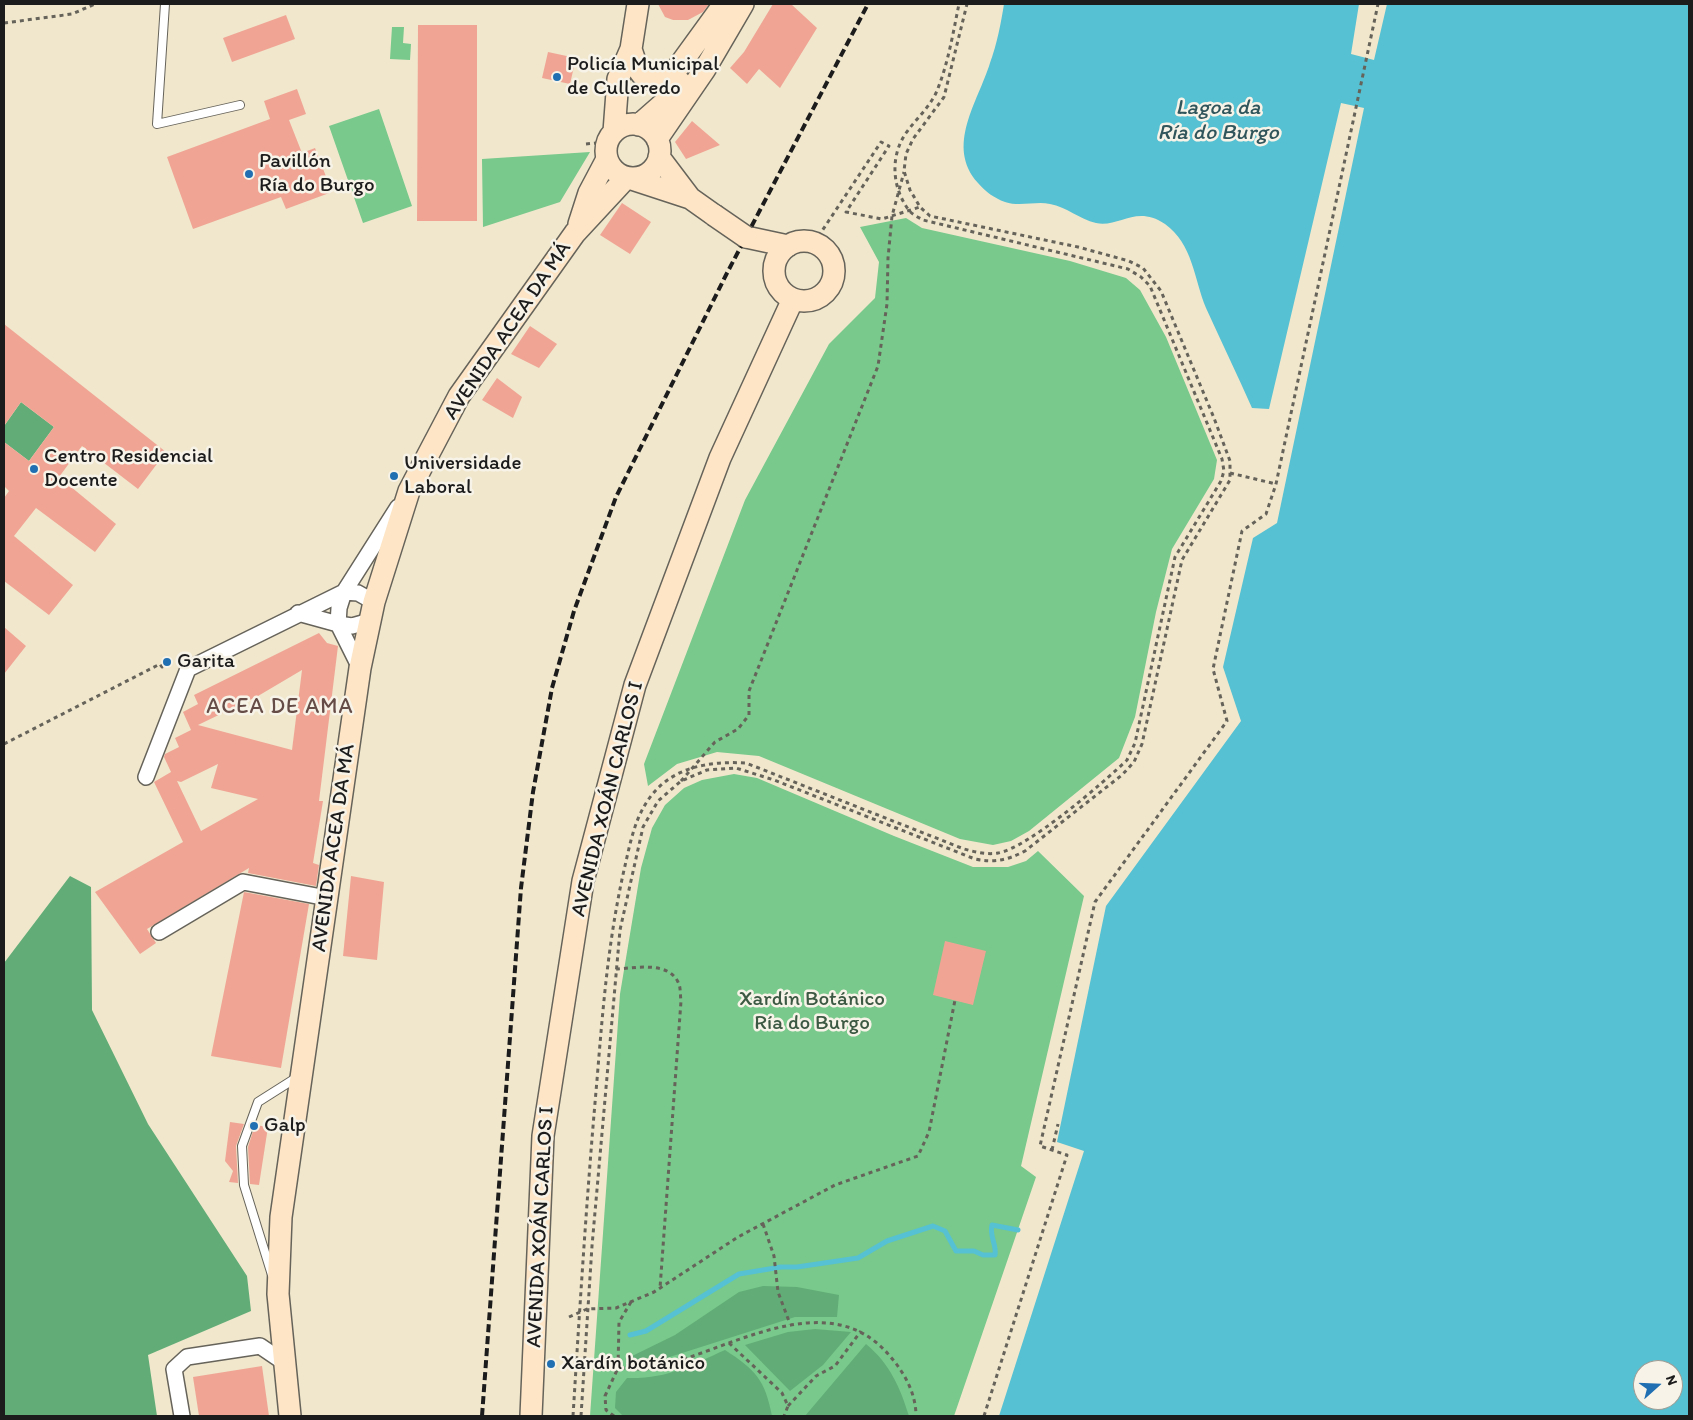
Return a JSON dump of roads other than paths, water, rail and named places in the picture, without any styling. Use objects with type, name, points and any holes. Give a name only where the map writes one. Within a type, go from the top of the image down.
[{"type":"main road","points":[[638,4],[617,137],[614,171],[629,178],[690,198],[746,237],[774,266],[778,286],[784,294],[793,299],[802,301],[820,297],[832,282],[833,263],[829,254],[814,243],[805,241],[788,246],[782,251],[774,266]]},
{"type":"main road","points":[[629,56],[638,71],[645,78],[658,80],[671,76],[724,4]]},
{"type":"main road","points":[[617,137],[672,96],[689,72],[728,4]]},
{"type":"main road","points":[[629,178],[649,173],[658,148],[743,4]]},
{"type":"main road","points":[[617,137],[646,128],[690,198]]},
{"type":"main road","name":"AVENIDA ACEA DA MÁ","points":[[575,233],[589,193],[617,137]]},
{"type":"main road","name":"AVENIDA ACEA DA MÁ","points":[[282,1337],[278,1294],[280,1217],[294,1148],[300,1075],[360,668],[372,611],[409,492],[459,396],[575,233],[629,178]]},
{"type":"main road","points":[[746,237],[788,246]]},
{"type":"main road","name":"AVENIDA XOÁN CARLOS I","points":[[530,1416],[543,1136],[583,881],[635,684],[720,458],[793,299]]},
{"type":"main road","points":[[282,1337],[290,1416]]},
{"type":"main road","points":[[282,1337],[306,1416]]},
{"type":"street","points":[[360,668],[338,624],[339,608],[344,592],[409,492]]},
{"type":"street","points":[[146,777],[188,669],[298,612],[344,592],[358,593],[372,611],[352,626],[338,624],[298,612]]},
{"type":"street","points":[[159,932],[243,882],[326,898]]},
{"type":"street","points":[[182,1416],[174,1369],[187,1357],[260,1346],[285,1363]]},
{"type":"lane","points":[[165,4],[157,124],[240,105]]},
{"type":"lane","points":[[278,1294],[244,1185],[242,1146],[258,1102],[300,1075]]},
{"type":"water","name":"Lagoa da Ría do Burgo","points":[[1004,4],[1359,4],[1351,54],[1374,60],[1387,4],[1689,4],[1689,1416],[999,1416],[1084,1151],[1057,1142],[1106,906],[1241,721],[1223,667],[1253,538],[1277,523],[1364,108],[1341,103],[1269,409],[1252,408],[1206,308],[1192,263],[1182,241],[1165,224],[1155,218],[1145,216],[1136,216],[1104,224],[1096,223],[1050,204],[1016,204],[1005,202],[994,197],[978,183],[969,169],[964,154],[964,139],[972,108],[985,78],[998,34]]},
{"type":"waterway","points":[[630,1335],[646,1331],[739,1274],[858,1258],[887,1241],[933,1226],[945,1231],[956,1251],[974,1251],[983,1255],[995,1255],[991,1233],[992,1225],[1018,1230]]},
{"type":"railway","points":[[482,1416],[521,888],[533,792],[552,688],[574,611],[616,497],[726,275],[868,4]]},
{"type":"place","name":"Policía Municipal de Culleredo","points":[[557,77]]},
{"type":"place","name":"Pavillón Ría do Burgo","points":[[249,174]]},
{"type":"place","name":"Centro Residencial Docente","points":[[34,469]]},
{"type":"place","name":"Universidade Laboral","points":[[394,476]]},
{"type":"place","name":"Garita","points":[[167,662]]},
{"type":"place","name":"Galp","points":[[254,1126]]},
{"type":"place","name":"Xardín botánico","points":[[551,1364]]},
{"type":"district","name":"ACEA DE AMA","points":[[280,707]]},
{"type":"park label","name":"Xardín Botánico Ría do Burgo","points":[[812,1012]]}]
